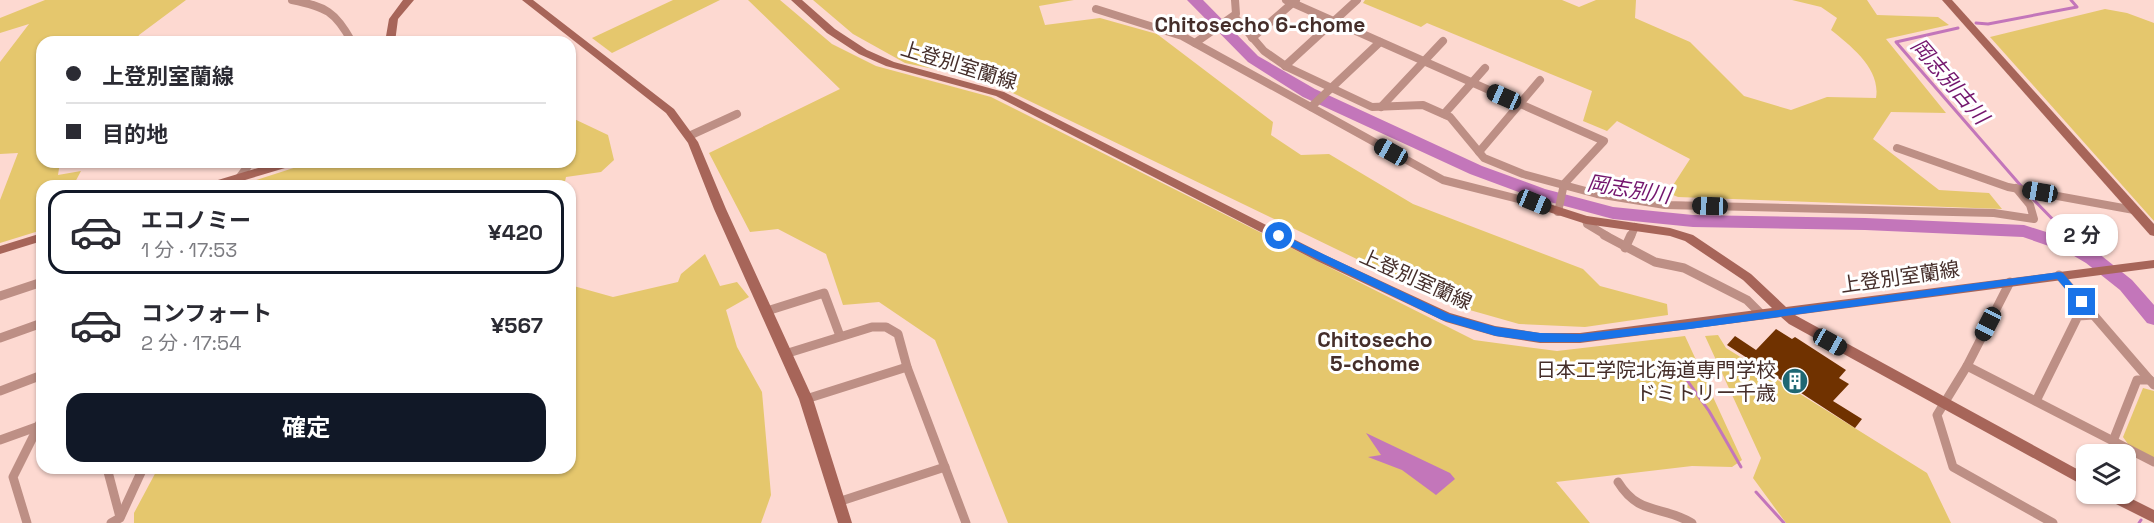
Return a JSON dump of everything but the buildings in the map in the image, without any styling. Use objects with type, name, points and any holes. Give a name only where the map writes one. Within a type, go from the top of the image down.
[{"type":"main road","points":[[390,36],[390,26],[398,10],[408,0]]},
{"type":"main road","points":[[528,0],[574,36]]},
{"type":"main road","name":"上登別室蘭線","points":[[796,0],[831,31],[863,52],[890,64],[1000,94],[1322,258],[1446,317],[1496,332],[1540,338],[1580,338],[2154,264]]},
{"type":"main road","points":[[1947,0],[2154,232]]},
{"type":"main road","points":[[576,38],[661,104],[689,136],[806,399],[845,523]]},
{"type":"main road","points":[[232,180],[272,168]]},
{"type":"main road","points":[[1534,202],[1558,208],[1586,220],[1670,232],[1701,245],[1747,277],[1792,321],[2076,476]]},
{"type":"main road","points":[[0,250],[36,239]]},
{"type":"main road","points":[[2126,504],[2153,520]]},
{"type":"street","points":[[292,0],[323,7],[338,16],[349,36]]},
{"type":"street","points":[[1195,43],[1236,14],[1235,0]]},
{"type":"street","points":[[1285,66],[1357,0]]},
{"type":"street","points":[[1252,38],[1292,1],[1604,141],[1563,186],[1558,208]]},
{"type":"street","points":[[1096,9],[1176,33],[1313,105],[1443,180],[1534,202]]},
{"type":"street","points":[[1232,17],[1258,47],[1285,66],[1371,107],[1423,105],[1450,117],[1484,158],[1523,174],[1597,194],[1665,205],[1983,213],[2034,219],[2030,205],[2016,188]]},
{"type":"street","points":[[1381,107],[1443,41]]},
{"type":"street","points":[[1313,105],[1380,42]]},
{"type":"street","points":[[1444,114],[1485,68]]},
{"type":"street","points":[[1479,152],[1540,80]]},
{"type":"street","points":[[689,136],[737,114]]},
{"type":"street","points":[[1897,148],[2016,188],[2134,210]]},
{"type":"street","points":[[239,178],[246,168]]},
{"type":"street","points":[[1586,220],[1587,224],[1625,248],[1654,262],[1684,268],[1747,300],[1762,315]]},
{"type":"street","points":[[1625,248],[1635,226]]},
{"type":"street","points":[[2059,275],[2152,382]]},
{"type":"street","points":[[2010,282],[1967,366],[1937,415],[1953,467],[2053,523]]},
{"type":"street","points":[[0,296],[36,284]]},
{"type":"street","points":[[767,312],[824,293],[840,336]]},
{"type":"street","points":[[2036,401],[2078,316],[2094,315]]},
{"type":"street","points":[[0,338],[36,325]]},
{"type":"street","points":[[785,354],[878,326],[894,330],[898,334],[907,367],[964,522]]},
{"type":"street","points":[[1967,366],[2154,462]]},
{"type":"street","points":[[806,399],[907,367]]},
{"type":"street","points":[[0,391],[36,377]]},
{"type":"street","points":[[2113,441],[2137,380],[2152,382]]},
{"type":"street","points":[[0,440],[36,424]]},
{"type":"street","points":[[27,523],[13,477],[36,430]]},
{"type":"street","points":[[838,502],[945,467]]},
{"type":"street","points":[[108,474],[117,522]]},
{"type":"street","points":[[117,522],[141,474]]},
{"type":"street","points":[[1618,482],[1625,497],[1635,505],[1676,514],[1692,523]]},
{"type":"shaded area","points":[[45,0],[186,0],[139,36],[36,36],[36,168],[59,168],[58,175],[81,171],[76,180],[36,180],[36,232],[0,243],[0,200],[18,153],[0,154],[0,62],[29,24],[0,33],[0,18]]},
{"type":"shaded area","points":[[673,0],[720,0],[612,53],[592,38]]},
{"type":"shaded area","points":[[748,0],[780,0],[832,44],[876,66],[991,97],[1474,340],[1557,351],[1685,336],[1742,460],[1732,467],[1692,466],[1556,482],[1590,523],[1008,523],[935,340],[879,302],[843,305],[826,254],[778,229],[750,232],[709,153],[840,89]]},
{"type":"shaded area","points":[[813,0],[1074,0],[1039,6],[1045,25],[1100,18],[1157,34],[1273,122],[1271,135],[1301,155],[1329,154],[1413,204],[1583,269],[1600,286],[1667,304],[1668,315],[1585,327],[1519,324],[1452,305],[986,80],[905,63],[853,34]]},
{"type":"shaded area","points":[[1365,0],[1562,0],[1579,7],[1596,0],[1636,0],[1635,18],[1690,42],[1744,96],[1791,110],[1827,97],[1876,98],[1874,77],[1869,68],[1847,43],[1831,30],[1837,18],[1821,7],[1792,0],[1867,0],[1877,15],[1938,17],[1949,25],[1886,39],[1946,113],[1891,112],[1873,139],[1939,190],[1989,193],[2002,209],[1678,197],[1668,193],[1690,159],[1617,121],[1607,131],[1583,121],[1592,91],[1427,23],[1421,27],[1363,3]]},
{"type":"shaded area","points":[[2105,9],[2127,13],[2154,23],[2154,221],[1990,37]]},
{"type":"shaded area","points":[[576,120],[608,135],[614,160],[601,172],[566,177],[565,180],[256,180],[294,168],[576,168]]},
{"type":"shaded area","points":[[705,254],[720,286],[737,282],[749,297],[726,310],[737,347],[762,392],[771,495],[761,523],[134,523],[134,513],[155,474],[576,474],[576,287],[613,297],[678,282],[681,274]]},
{"type":"shaded area","points":[[1718,335],[1726,348],[1927,473],[1951,523],[1786,523],[1753,478],[1761,458],[1705,336]]},
{"type":"shaded area","points":[[2143,388],[2154,391],[2154,458],[2136,448],[2136,444],[2128,444],[2123,437]]},
{"type":"shaded area","points":[[1366,433],[1450,473],[1455,479],[1436,495],[1402,470],[1368,457],[1381,455]]},
{"type":"waterway","name":"岡志別川","points":[[1194,0],[1207,10],[1253,59],[1309,93],[1476,170],[1541,194],[1613,213],[1693,221],[1865,224],[2024,231],[2075,248],[2092,258],[2126,285],[2154,318]]},
{"type":"waterway","name":"岡志別古川","points":[[1976,23],[1988,24],[2077,7],[2071,0]]},
{"type":"waterway","name":"岡志別古川","points":[[1958,28],[1896,42],[2022,187]]},
{"type":"waterway","name":"岡志別古川","points":[[2029,195],[2070,237],[2075,248]]},
{"type":"waterway","points":[[1674,362],[1709,411],[1741,467]]},
{"type":"waterway","points":[[1756,492],[1784,523]]},
{"type":"place","name":"日本工学院北海道専門学校 ドミトリー千歳","points":[[1795,381]]},
{"type":"district","name":"Chitosecho 6-chome","points":[[1260,24]]},
{"type":"district","name":"Chitosecho 5-chome","points":[[1375,351]]},
{"type":"route","points":[[1279,236],[1446,317],[1496,332],[1540,338],[1580,338],[1690,326],[2059,275],[2082,302]]}]
